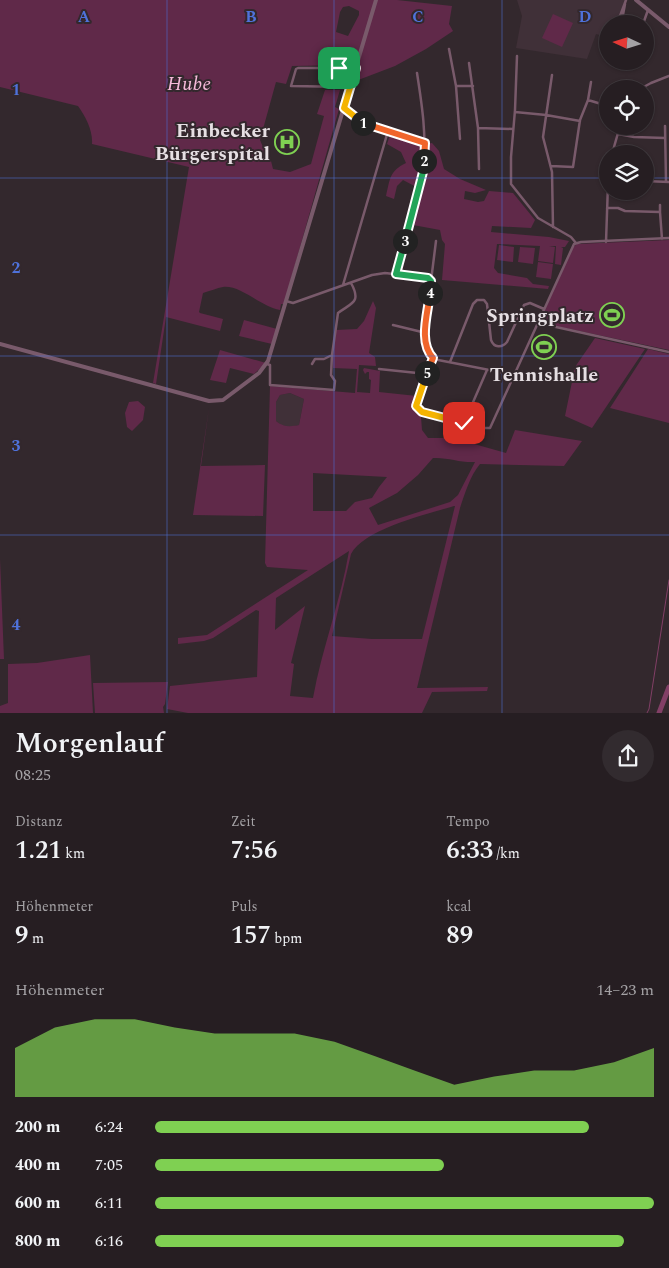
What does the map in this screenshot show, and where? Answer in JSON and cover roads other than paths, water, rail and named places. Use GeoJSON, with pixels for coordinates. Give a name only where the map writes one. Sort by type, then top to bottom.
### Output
{"type":"FeatureCollection","features":[{"type":"Feature","properties":{"kind":"street"},"geometry":{"type":"LineString","coordinates":[[0,344],[209,401],[223,400],[259,373],[267,364],[376,0]]}},
{"type":"Feature","properties":{"kind":"street"},"geometry":{"type":"LineString","coordinates":[[622,14],[626,0]]}},
{"type":"Feature","properties":{"kind":"street"},"geometry":{"type":"LineString","coordinates":[[636,0],[668,25]]}},
{"type":"Feature","properties":{"kind":"street"},"geometry":{"type":"LineString","coordinates":[[646,15],[648,10]]}},
{"type":"Feature","properties":{"kind":"street"},"geometry":{"type":"LineString","coordinates":[[449,49],[456,86],[460,138]]}},
{"type":"Feature","properties":{"kind":"street"},"geometry":{"type":"LineString","coordinates":[[517,56],[515,112],[512,129],[511,184],[538,218],[571,237],[576,242],[669,238]]}},
{"type":"Feature","properties":{"kind":"street"},"geometry":{"type":"LineString","coordinates":[[469,63],[478,128],[479,169]]}},
{"type":"Feature","properties":{"kind":"street"},"geometry":{"type":"LineString","coordinates":[[350,87],[291,86],[296,69],[298,68],[356,68]]}},
{"type":"Feature","properties":{"kind":"street"},"geometry":{"type":"LineString","coordinates":[[396,274],[423,172],[425,143],[417,73]]}},
{"type":"Feature","properties":{"kind":"street"},"geometry":{"type":"LineString","coordinates":[[552,76],[543,137],[551,166],[553,227]]}},
{"type":"Feature","properties":{"kind":"street"},"geometry":{"type":"LineString","coordinates":[[654,82],[669,76]]}},
{"type":"Feature","properties":{"kind":"street"},"geometry":{"type":"LineString","coordinates":[[551,166],[573,167],[580,122],[583,109],[588,100],[591,82]]}},
{"type":"Feature","properties":{"kind":"street"},"geometry":{"type":"LineString","coordinates":[[456,86],[473,86]]}},
{"type":"Feature","properties":{"kind":"street"},"geometry":{"type":"LineString","coordinates":[[588,100],[599,103]]}},
{"type":"Feature","properties":{"kind":"street"},"geometry":{"type":"LineString","coordinates":[[344,108],[363,123],[425,143]]}},
{"type":"Feature","properties":{"kind":"street"},"geometry":{"type":"LineString","coordinates":[[515,112],[546,115],[580,122]]}},
{"type":"Feature","properties":{"kind":"street"},"geometry":{"type":"LineString","coordinates":[[654,181],[668,182],[665,126]]}},
{"type":"Feature","properties":{"kind":"street"},"geometry":{"type":"LineString","coordinates":[[478,128],[512,129]]}},
{"type":"Feature","properties":{"kind":"street"},"geometry":{"type":"LineString","coordinates":[[343,286],[388,131]]}},
{"type":"Feature","properties":{"kind":"street"},"geometry":{"type":"LineString","coordinates":[[624,135],[644,138],[665,138]]}},
{"type":"Feature","properties":{"kind":"street"},"geometry":{"type":"LineString","coordinates":[[606,242],[607,200]]}},
{"type":"Feature","properties":{"kind":"street"},"geometry":{"type":"LineString","coordinates":[[660,205],[662,239]]}},
{"type":"Feature","properties":{"kind":"street"},"geometry":{"type":"LineString","coordinates":[[607,208],[618,208],[624,211],[660,212]]}},
{"type":"Feature","properties":{"kind":"street"},"geometry":{"type":"LineString","coordinates":[[436,241],[430,280],[425,343],[428,353],[433,358],[515,375]]}},
{"type":"Feature","properties":{"kind":"street"},"geometry":{"type":"LineString","coordinates":[[433,358],[416,406],[418,410],[487,429],[490,428],[571,247],[576,242]]}},
{"type":"Feature","properties":{"kind":"street"},"geometry":{"type":"LineString","coordinates":[[286,301],[294,302],[372,275],[385,273],[430,280]]}},
{"type":"Feature","properties":{"kind":"street"},"geometry":{"type":"LineString","coordinates":[[267,364],[270,365],[270,385],[334,390],[335,381],[331,375],[332,355],[338,313],[354,303],[356,299],[352,283]]}},
{"type":"Feature","properties":{"kind":"street"},"geometry":{"type":"LineString","coordinates":[[450,362],[473,304],[477,300],[484,300],[487,304],[491,340],[497,346],[503,346],[507,342],[524,305],[530,303],[544,309]]}},
{"type":"Feature","properties":{"kind":"street"},"geometry":{"type":"LineString","coordinates":[[538,323],[669,352]]}},
{"type":"Feature","properties":{"kind":"street"},"geometry":{"type":"LineString","coordinates":[[393,325],[426,333]]}},
{"type":"Feature","properties":{"kind":"street"},"geometry":{"type":"LineString","coordinates":[[312,364],[314,359],[324,359],[332,355]]}},
{"type":"Feature","properties":{"kind":"street"},"geometry":{"type":"LineString","coordinates":[[379,369],[427,374]]}},
{"type":"Feature","properties":{"kind":"street"},"geometry":{"type":"LineString","coordinates":[[464,423],[487,370]]}},
{"type":"Feature","properties":{"kind":"waterway"},"geometry":{"type":"LineString","coordinates":[[647,713],[669,580]]}},
{"type":"Feature","properties":{"kind":"waterway"},"geometry":{"type":"LineString","coordinates":[[659,713],[669,687]]}},
{"type":"Feature","properties":{"kind":"place","name":"Einbecker Bürgerspital"},"geometry":{"type":"Point","coordinates":[287,142]}},
{"type":"Feature","properties":{"kind":"place","name":"Springplatz"},"geometry":{"type":"Point","coordinates":[612,315]}},
{"type":"Feature","properties":{"kind":"place","name":"Tennishalle"},"geometry":{"type":"Point","coordinates":[544,347]}},
{"type":"Feature","properties":{"kind":"park label","name":"Hube"},"geometry":{"type":"Point","coordinates":[189,83]}}]}
